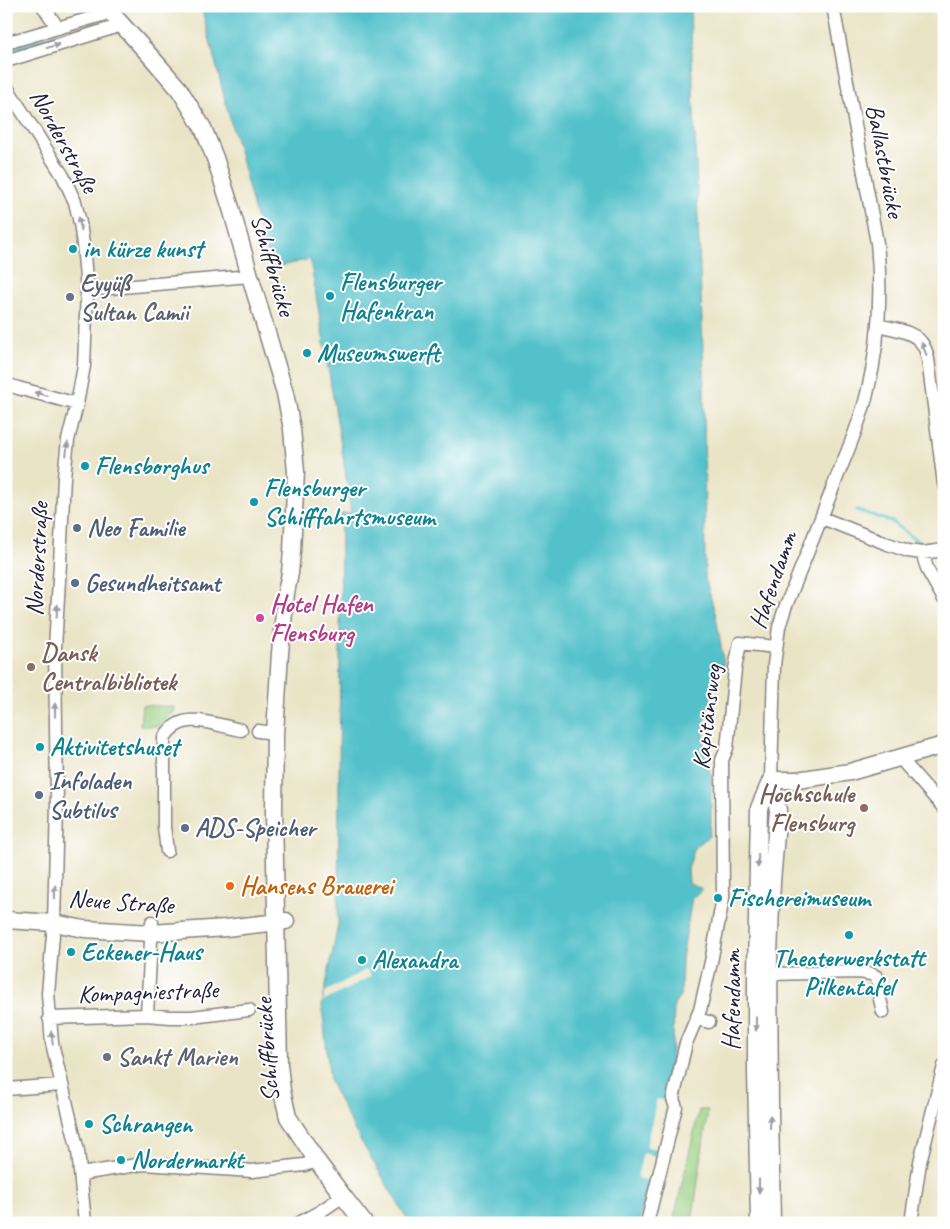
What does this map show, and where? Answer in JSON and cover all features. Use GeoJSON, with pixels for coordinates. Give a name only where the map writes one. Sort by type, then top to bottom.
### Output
{"type":"FeatureCollection","features":[{"type":"Feature","properties":{"kind":"main road","name":"Schiffbrücke"},"geometry":{"type":"LineString","coordinates":[[104,11],[122,25],[179,89],[203,128],[231,208],[285,393],[292,430],[296,472],[290,573],[286,594],[277,692],[274,812],[280,921],[289,1011],[288,1066],[297,1113],[317,1161],[364,1223]]}},
{"type":"Feature","properties":{"kind":"main road","name":"Schiffbrücke"},"geometry":{"type":"LineString","coordinates":[[280,921],[284,734],[293,594],[290,573]]}},
{"type":"Feature","properties":{"kind":"main road"},"geometry":{"type":"LineString","coordinates":[[770,780],[797,780],[850,772],[944,745]]}},
{"type":"Feature","properties":{"kind":"main road","name":"Hafendamm"},"geometry":{"type":"LineString","coordinates":[[770,780],[778,810],[772,882],[769,974],[772,1223]]}},
{"type":"Feature","properties":{"kind":"main road","name":"Hafendamm"},"geometry":{"type":"LineString","coordinates":[[759,1223],[756,1003],[759,808],[770,780]]}},
{"type":"Feature","properties":{"kind":"main road","name":"Neue Straße"},"geometry":{"type":"LineString","coordinates":[[6,920],[54,922],[84,928],[152,927],[227,919],[280,921]]}},
{"type":"Feature","properties":{"kind":"street"},"geometry":{"type":"LineString","coordinates":[[42,6],[58,28]]}},
{"type":"Feature","properties":{"kind":"street","name":"Ballastbrücke"},"geometry":{"type":"LineString","coordinates":[[822,518],[854,435],[867,395],[878,325],[880,270],[877,243],[833,6]]}},
{"type":"Feature","properties":{"kind":"street"},"geometry":{"type":"LineString","coordinates":[[6,43],[58,28],[104,11]]}},
{"type":"Feature","properties":{"kind":"street"},"geometry":{"type":"LineString","coordinates":[[6,60],[122,25]]}},
{"type":"Feature","properties":{"kind":"street","name":"Norderstraße"},"geometry":{"type":"LineString","coordinates":[[6,86],[63,176],[75,202],[83,244],[87,290],[84,366],[68,440],[64,477],[55,648],[57,804],[54,922],[48,994],[52,1043],[78,1150],[85,1223]]}},
{"type":"Feature","properties":{"kind":"street"},"geometry":{"type":"LineString","coordinates":[[87,290],[250,276]]}},
{"type":"Feature","properties":{"kind":"street"},"geometry":{"type":"LineString","coordinates":[[878,325],[910,333],[925,348],[944,484]]}},
{"type":"Feature","properties":{"kind":"street"},"geometry":{"type":"LineString","coordinates":[[6,384],[77,404]]}},
{"type":"Feature","properties":{"kind":"street"},"geometry":{"type":"LineString","coordinates":[[822,518],[884,543],[908,550],[922,553],[944,550]]}},
{"type":"Feature","properties":{"kind":"street","name":"Hafendamm"},"geometry":{"type":"LineString","coordinates":[[770,780],[775,647],[785,608],[822,518]]}},
{"type":"Feature","properties":{"kind":"street"},"geometry":{"type":"LineString","coordinates":[[922,553],[928,571],[944,599]]}},
{"type":"Feature","properties":{"kind":"street","name":"Kapitänsweg"},"geometry":{"type":"LineString","coordinates":[[647,1223],[676,1107],[673,1100],[686,1043],[702,1020],[700,1010],[726,898],[722,760],[727,748],[735,669],[740,643],[775,647]]}},
{"type":"Feature","properties":{"kind":"street"},"geometry":{"type":"LineString","coordinates":[[167,851],[164,827],[164,738],[169,730],[179,723],[188,720],[204,721],[241,730]]}},
{"type":"Feature","properties":{"kind":"street"},"geometry":{"type":"LineString","coordinates":[[258,731],[275,733]]}},
{"type":"Feature","properties":{"kind":"street"},"geometry":{"type":"LineString","coordinates":[[900,758],[944,808]]}},
{"type":"Feature","properties":{"kind":"street"},"geometry":{"type":"LineString","coordinates":[[147,1015],[152,927]]}},
{"type":"Feature","properties":{"kind":"street"},"geometry":{"type":"LineString","coordinates":[[769,974],[860,972],[871,974],[877,977],[884,1012]]}},
{"type":"Feature","properties":{"kind":"street","name":"Kompagniestraße"},"geometry":{"type":"LineString","coordinates":[[49,1018],[147,1015],[170,1017],[249,1010]]}},
{"type":"Feature","properties":{"kind":"street"},"geometry":{"type":"LineString","coordinates":[[911,1223],[920,1162],[944,1066]]}},
{"type":"Feature","properties":{"kind":"street"},"geometry":{"type":"LineString","coordinates":[[6,1089],[62,1085]]}},
{"type":"Feature","properties":{"kind":"street"},"geometry":{"type":"LineString","coordinates":[[81,1174],[143,1164],[252,1171],[304,1165],[317,1161]]}},
{"type":"Feature","properties":{"kind":"street"},"geometry":{"type":"LineString","coordinates":[[300,1223],[343,1196]]}},
{"type":"Feature","properties":{"kind":"green space"},"geometry":{"type":"Polygon","coordinates":[[[142,705],[174,707],[174,711],[158,726],[140,726],[142,705]]]}},
{"type":"Feature","properties":{"kind":"green space"},"geometry":{"type":"Polygon","coordinates":[[[699,1110],[708,1110],[692,1223],[673,1223],[699,1110]]]}},
{"type":"Feature","properties":{"kind":"water"},"geometry":{"type":"Polygon","coordinates":[[[201,6],[690,6],[704,376],[705,578],[716,616],[724,665],[719,667],[704,723],[704,751],[711,775],[711,821],[709,836],[695,846],[688,869],[689,883],[702,889],[700,893],[692,897],[682,958],[681,994],[674,1004],[673,1040],[667,1101],[639,1223],[410,1223],[355,1131],[330,1082],[322,1005],[338,925],[341,514],[351,513],[310,259],[272,268],[255,213],[201,6]]]}},
{"type":"Feature","properties":{"kind":"water"},"geometry":{"type":"Polygon","coordinates":[[[96,23],[97,27],[12,51],[11,47],[96,23]]]}},
{"type":"Feature","properties":{"kind":"pier"},"geometry":{"type":"Polygon","coordinates":[[[367,969],[371,976],[323,1002],[325,992],[367,969]]]}},
{"type":"Feature","properties":{"kind":"pier"},"geometry":{"type":"Polygon","coordinates":[[[657,1099],[667,1101],[657,1149],[646,1147],[657,1099]]]}},
{"type":"Feature","properties":{"kind":"pier"},"geometry":{"type":"Polygon","coordinates":[[[643,1153],[655,1156],[649,1181],[637,1178],[643,1153]]]}},
{"type":"Feature","properties":{"kind":"waterway"},"geometry":{"type":"LineString","coordinates":[[857,510],[892,522],[920,543]]}},
{"type":"Feature","properties":{"kind":"place","name":"in kürze kunst"},"geometry":{"type":"Point","coordinates":[73,249]}},
{"type":"Feature","properties":{"kind":"place","name":"Flensburger Hafenkran"},"geometry":{"type":"Point","coordinates":[330,296]}},
{"type":"Feature","properties":{"kind":"place","name":"Eyyüß Sultan Camii"},"geometry":{"type":"Point","coordinates":[70,297]}},
{"type":"Feature","properties":{"kind":"place","name":"Museumswerft"},"geometry":{"type":"Point","coordinates":[307,353]}},
{"type":"Feature","properties":{"kind":"place","name":"Flensborghus"},"geometry":{"type":"Point","coordinates":[85,466]}},
{"type":"Feature","properties":{"kind":"place","name":"Flensburger Schifffahrtsmuseum"},"geometry":{"type":"Point","coordinates":[254,502]}},
{"type":"Feature","properties":{"kind":"place","name":"Neo Familie"},"geometry":{"type":"Point","coordinates":[77,528]}},
{"type":"Feature","properties":{"kind":"place","name":"Gesundheitsamt"},"geometry":{"type":"Point","coordinates":[75,583]}},
{"type":"Feature","properties":{"kind":"place","name":"Hotel Hafen Flensburg"},"geometry":{"type":"Point","coordinates":[260,618]}},
{"type":"Feature","properties":{"kind":"place","name":"Dansk Centralbibliotek"},"geometry":{"type":"Point","coordinates":[31,667]}},
{"type":"Feature","properties":{"kind":"place","name":"Aktivitetshuset"},"geometry":{"type":"Point","coordinates":[40,747]}},
{"type":"Feature","properties":{"kind":"place","name":"Infoladen Subtilus"},"geometry":{"type":"Point","coordinates":[39,795]}},
{"type":"Feature","properties":{"kind":"place","name":"Hochschule Flensburg"},"geometry":{"type":"Point","coordinates":[864,808]}},
{"type":"Feature","properties":{"kind":"place","name":"ADS-Speicher"},"geometry":{"type":"Point","coordinates":[185,828]}},
{"type":"Feature","properties":{"kind":"place","name":"Hansens Brauerei"},"geometry":{"type":"Point","coordinates":[230,886]}},
{"type":"Feature","properties":{"kind":"place","name":"Fischereimuseum"},"geometry":{"type":"Point","coordinates":[718,898]}},
{"type":"Feature","properties":{"kind":"place","name":"Theaterwerkstatt Pilkentafel"},"geometry":{"type":"Point","coordinates":[849,935]}},
{"type":"Feature","properties":{"kind":"place","name":"Eckener-Haus"},"geometry":{"type":"Point","coordinates":[71,952]}},
{"type":"Feature","properties":{"kind":"place","name":"Alexandra"},"geometry":{"type":"Point","coordinates":[362,960]}},
{"type":"Feature","properties":{"kind":"place","name":"Sankt Marien"},"geometry":{"type":"Point","coordinates":[107,1057]}},
{"type":"Feature","properties":{"kind":"place","name":"Schrangen"},"geometry":{"type":"Point","coordinates":[89,1124]}},
{"type":"Feature","properties":{"kind":"place","name":"Nordermarkt"},"geometry":{"type":"Point","coordinates":[121,1160]}}]}
